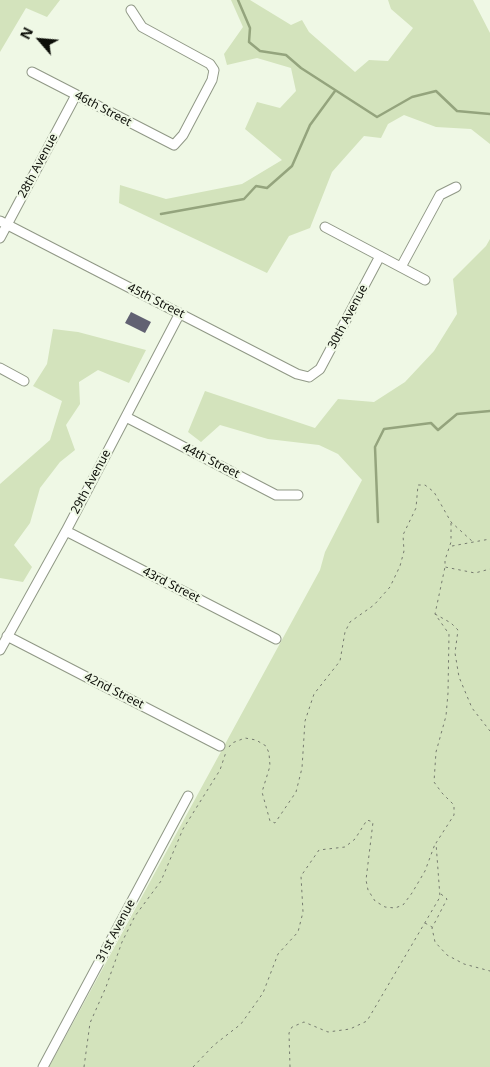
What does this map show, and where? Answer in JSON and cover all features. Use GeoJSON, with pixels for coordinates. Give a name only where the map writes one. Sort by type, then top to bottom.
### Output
{"type":"FeatureCollection","features":[{"type":"Feature","properties":{"kind":"street","name":"46th Street"},"geometry":{"type":"LineString","coordinates":[[32,72],[174,144],[183,134],[212,80],[214,74],[212,67],[142,27],[131,10]]}},
{"type":"Feature","properties":{"kind":"street","name":"28th Avenue"},"geometry":{"type":"LineString","coordinates":[[0,238],[4,223],[76,95]]}},
{"type":"Feature","properties":{"kind":"street"},"geometry":{"type":"LineString","coordinates":[[401,267],[440,195],[456,187]]}},
{"type":"Feature","properties":{"kind":"street","name":"45th Street"},"geometry":{"type":"LineString","coordinates":[[4,223],[297,374],[313,376]]}},
{"type":"Feature","properties":{"kind":"street"},"geometry":{"type":"LineString","coordinates":[[325,227],[425,280]]}},
{"type":"Feature","properties":{"kind":"street","name":"30th Avenue"},"geometry":{"type":"LineString","coordinates":[[313,376],[320,369],[380,256]]}},
{"type":"Feature","properties":{"kind":"street","name":"29th Avenue"},"geometry":{"type":"LineString","coordinates":[[0,650],[66,531],[180,313]]}},
{"type":"Feature","properties":{"kind":"street"},"geometry":{"type":"LineString","coordinates":[[0,368],[24,381]]}},
{"type":"Feature","properties":{"kind":"street","name":"44th Street"},"geometry":{"type":"LineString","coordinates":[[126,417],[276,495],[298,495]]}},
{"type":"Feature","properties":{"kind":"street","name":"43rd Street"},"geometry":{"type":"LineString","coordinates":[[66,531],[276,639]]}},
{"type":"Feature","properties":{"kind":"street","name":"42nd Street"},"geometry":{"type":"LineString","coordinates":[[8,636],[220,746]]}},
{"type":"Feature","properties":{"kind":"street","name":"31st Avenue"},"geometry":{"type":"LineString","coordinates":[[44,1067],[188,796]]}},
{"type":"Feature","properties":{"kind":"path"},"geometry":{"type":"LineString","coordinates":[[84,1067],[90,1023],[106,987],[122,942],[135,916],[161,881],[183,829],[220,770],[225,754],[232,743],[245,738],[256,740],[266,746],[269,753],[270,766],[262,792],[270,821],[275,823],[296,792],[302,768],[305,722],[314,694],[340,662],[344,649],[345,632],[350,622],[374,605],[390,587],[404,552],[403,535],[416,508],[415,493],[418,485],[425,485],[434,492],[451,522],[473,542]]}},
{"type":"Feature","properties":{"kind":"path"},"geometry":{"type":"LineString","coordinates":[[193,1067],[214,1045],[241,1024],[263,993],[278,954],[298,932],[304,912],[301,876],[319,850],[345,848],[355,839],[367,820],[373,822],[366,880],[368,890],[375,901],[385,907],[395,908],[403,905],[412,893],[431,858],[436,843],[454,815],[454,805],[434,782],[436,752],[446,716],[449,634],[435,614],[445,560],[451,547],[451,522]]}},
{"type":"Feature","properties":{"kind":"path"},"geometry":{"type":"LineString","coordinates":[[451,547],[490,539]]}},
{"type":"Feature","properties":{"kind":"path"},"geometry":{"type":"LineString","coordinates":[[445,567],[475,572],[490,569]]}},
{"type":"Feature","properties":{"kind":"path"},"geometry":{"type":"LineString","coordinates":[[435,614],[451,622],[458,630],[456,653],[459,677],[472,708],[490,731]]}},
{"type":"Feature","properties":{"kind":"path"},"geometry":{"type":"LineString","coordinates":[[290,1067],[289,1034],[292,1026],[304,1022],[328,1032],[350,1029],[367,1022],[426,923],[440,894],[436,843]]}},
{"type":"Feature","properties":{"kind":"path"},"geometry":{"type":"LineString","coordinates":[[432,928],[447,899],[440,894]]}},
{"type":"Feature","properties":{"kind":"path"},"geometry":{"type":"LineString","coordinates":[[426,923],[432,928],[435,942],[447,955],[464,964],[490,971]]}},
{"type":"Feature","properties":{"kind":"green space"},"geometry":{"type":"Polygon","coordinates":[[[0,0],[60,0],[47,17],[26,8],[0,52],[0,0]]]}},
{"type":"Feature","properties":{"kind":"green space"},"geometry":{"type":"Polygon","coordinates":[[[231,0],[250,0],[291,25],[302,20],[309,32],[355,72],[369,60],[388,61],[413,28],[391,9],[388,0],[473,0],[490,33],[490,144],[471,129],[436,127],[404,115],[388,124],[381,138],[364,136],[332,172],[310,228],[289,236],[267,273],[119,203],[120,185],[166,199],[242,184],[282,160],[245,129],[257,102],[280,108],[296,91],[291,68],[257,58],[227,65],[224,54],[243,27],[231,0]]]}},
{"type":"Feature","properties":{"kind":"green space"},"geometry":{"type":"Polygon","coordinates":[[[490,239],[490,1067],[49,1067],[320,570],[325,552],[362,480],[338,454],[319,445],[268,439],[220,425],[201,442],[188,432],[205,391],[315,428],[338,399],[374,402],[405,382],[434,351],[457,314],[453,279],[486,246],[490,239]]]}},
{"type":"Feature","properties":{"kind":"green space"},"geometry":{"type":"Polygon","coordinates":[[[53,329],[78,332],[146,350],[129,383],[98,370],[79,382],[80,404],[66,425],[75,450],[60,462],[40,488],[30,523],[14,545],[32,567],[23,582],[0,578],[0,484],[50,440],[62,401],[33,386],[47,364],[53,329]]]}},
{"type":"Feature","properties":{"kind":"building"},"geometry":{"type":"Polygon","coordinates":[[[131,312],[151,322],[145,333],[125,323],[131,312]]]}},
{"type":"Feature","properties":{"kind":"waterway"},"geometry":{"type":"LineString","coordinates":[[238,0],[250,28],[249,42],[260,51],[286,55],[301,68],[377,117],[412,97],[436,91],[457,111],[490,114]]}},
{"type":"Feature","properties":{"kind":"waterway"},"geometry":{"type":"LineString","coordinates":[[161,214],[244,199],[256,186],[267,188],[292,166],[310,125],[335,91]]}},
{"type":"Feature","properties":{"kind":"waterway"},"geometry":{"type":"LineString","coordinates":[[378,522],[375,447],[384,429],[431,423],[438,430],[457,414],[490,411]]}}]}
